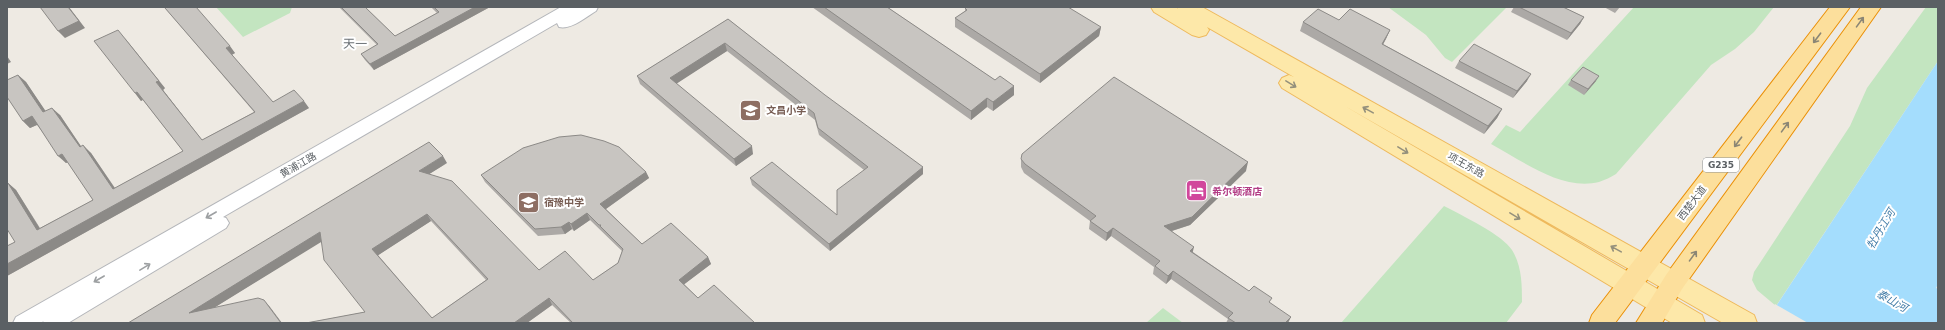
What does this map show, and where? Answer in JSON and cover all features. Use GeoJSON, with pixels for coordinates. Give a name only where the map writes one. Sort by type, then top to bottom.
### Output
{"type":"FeatureCollection","features":[{"type":"Feature","properties":{"kind":"highway","name":"西楚大道"},"geometry":{"type":"LineString","coordinates":[[1601,323],[1840,7]]}},
{"type":"Feature","properties":{"kind":"highway","name":"G235"},"geometry":{"type":"LineString","coordinates":[[1648,323],[1662,304],[1674,282],[1871,7]]}},
{"type":"Feature","properties":{"kind":"main road","name":"项王东路"},"geometry":{"type":"LineString","coordinates":[[1161,7],[1693,323]]}},
{"type":"Feature","properties":{"kind":"main road","name":"项王东路"},"geometry":{"type":"LineString","coordinates":[[1187,7],[1264,52],[1645,265],[1745,323]]}},
{"type":"Feature","properties":{"kind":"street","name":"黄浦江路"},"geometry":{"type":"LineString","coordinates":[[23,323],[573,7]]}},
{"type":"Feature","properties":{"kind":"street","name":"黄浦江路"},"geometry":{"type":"LineString","coordinates":[[52,323],[376,131],[591,7]]}},
{"type":"Feature","properties":{"kind":"green space"},"geometry":{"type":"Polygon","coordinates":[[[216,7],[292,7],[290,13],[243,37],[216,7]]]}},
{"type":"Feature","properties":{"kind":"green space"},"geometry":{"type":"Polygon","coordinates":[[[1388,7],[1507,7],[1452,62],[1445,58],[1426,35],[1388,7]]]}},
{"type":"Feature","properties":{"kind":"green space"},"geometry":{"type":"Polygon","coordinates":[[[1634,7],[1774,7],[1754,32],[1735,49],[1711,65],[1616,174],[1608,178],[1599,182],[1585,184],[1557,178],[1529,166],[1491,144],[1506,125],[1520,132],[1634,7]]]}},
{"type":"Feature","properties":{"kind":"green space"},"geometry":{"type":"Polygon","coordinates":[[[1926,7],[1938,7],[1938,61],[1776,306],[1757,290],[1752,280],[1754,272],[1850,126],[1867,88],[1926,7]]]}},
{"type":"Feature","properties":{"kind":"green space"},"geometry":{"type":"Polygon","coordinates":[[[1444,206],[1491,232],[1507,244],[1512,250],[1518,262],[1521,276],[1522,302],[1506,323],[1341,323],[1444,206]]]}},
{"type":"Feature","properties":{"kind":"green space"},"geometry":{"type":"Polygon","coordinates":[[[1163,308],[1183,323],[1146,323],[1163,308]]]}},
{"type":"Feature","properties":{"kind":"water"},"geometry":{"type":"Polygon","coordinates":[[[1938,61],[1938,284],[1936,288],[1938,289],[1938,323],[1765,323],[1938,61]]]}},
{"type":"Feature","properties":{"kind":"pier"},"geometry":{"type":"Polygon","coordinates":[[[1775,304],[1808,323],[1763,323],[1775,304]]]}},
{"type":"Feature","properties":{"kind":"building"},"geometry":{"type":"Polygon","coordinates":[[[40,7],[68,7],[79,21],[58,31],[40,7]]]}},
{"type":"Feature","properties":{"kind":"building"},"geometry":{"type":"Polygon","coordinates":[[[196,7],[230,46],[226,48],[273,102],[294,90],[304,101],[7,264],[7,246],[15,242],[7,229],[7,183],[37,230],[93,200],[62,154],[58,156],[32,116],[23,121],[7,97],[7,80],[18,75],[43,112],[52,108],[80,147],[83,145],[113,189],[183,151],[137,92],[135,93],[94,41],[118,30],[159,81],[156,82],[202,140],[255,112],[165,8],[196,7]]]}},
{"type":"Feature","properties":{"kind":"building"},"geometry":{"type":"Polygon","coordinates":[[[341,7],[365,7],[395,36],[439,12],[434,7],[475,7],[370,64],[361,54],[378,44],[341,7]]]}},
{"type":"Feature","properties":{"kind":"building"},"geometry":{"type":"Polygon","coordinates":[[[824,7],[887,7],[995,80],[1000,76],[1014,86],[993,102],[987,98],[971,111],[824,7]]]}},
{"type":"Feature","properties":{"kind":"building"},"geometry":{"type":"Polygon","coordinates":[[[1068,7],[1101,27],[1040,74],[955,18],[967,10],[965,8],[1068,7]]]}},
{"type":"Feature","properties":{"kind":"building"},"geometry":{"type":"Polygon","coordinates":[[[1519,7],[1563,7],[1584,17],[1571,33],[1519,7]]]}},
{"type":"Feature","properties":{"kind":"building"},"geometry":{"type":"Polygon","coordinates":[[[1318,9],[1339,20],[1350,9],[1390,30],[1382,44],[1502,109],[1488,126],[1303,22],[1318,9]]]}},
{"type":"Feature","properties":{"kind":"building"},"geometry":{"type":"Polygon","coordinates":[[[728,19],[825,95],[923,167],[829,244],[750,178],[772,162],[837,215],[837,190],[868,167],[818,128],[814,113],[725,43],[670,78],[752,146],[734,159],[637,76],[728,19]]]}},
{"type":"Feature","properties":{"kind":"building"},"geometry":{"type":"Polygon","coordinates":[[[1474,44],[1531,74],[1517,91],[1459,61],[1474,44]]]}},
{"type":"Feature","properties":{"kind":"building"},"geometry":{"type":"Polygon","coordinates":[[[1583,67],[1599,76],[1588,89],[1571,80],[1583,67]]]}},
{"type":"Feature","properties":{"kind":"building"},"geometry":{"type":"Polygon","coordinates":[[[1114,77],[1248,162],[1192,217],[1164,226],[1194,247],[1190,251],[1249,291],[1254,286],[1272,298],[1269,302],[1291,317],[1285,323],[1236,323],[1228,318],[1233,313],[1173,271],[1168,276],[1155,266],[1160,261],[1113,228],[1107,233],[1090,221],[1096,216],[1025,164],[1021,159],[1022,154],[1114,77]]]}},
{"type":"Feature","properties":{"kind":"building"},"geometry":{"type":"Polygon","coordinates":[[[581,135],[604,141],[619,147],[646,172],[600,204],[642,244],[671,223],[708,257],[679,280],[698,298],[714,285],[755,323],[573,323],[549,298],[514,323],[306,323],[365,312],[324,260],[320,232],[189,313],[258,298],[264,300],[281,323],[128,323],[429,142],[443,156],[419,171],[452,181],[539,270],[565,251],[593,280],[618,263],[623,249],[600,226],[601,225],[599,225],[587,213],[571,224],[569,222],[561,227],[535,229],[481,175],[523,148],[559,137],[581,135]],[[427,214],[372,249],[432,318],[488,279],[427,214]]]}},
{"type":"Feature","properties":{"kind":"place","name":"文昌小学"},"geometry":{"type":"Point","coordinates":[750,110]}},
{"type":"Feature","properties":{"kind":"place","name":"希尔顿酒店"},"geometry":{"type":"Point","coordinates":[1197,191]}},
{"type":"Feature","properties":{"kind":"place","name":"宿豫中学"},"geometry":{"type":"Point","coordinates":[529,202]}},
{"type":"Feature","properties":{"kind":"district","name":"天一"},"geometry":{"type":"Point","coordinates":[355,44]}},
{"type":"Feature","properties":{"kind":"water label","name":"牡丹江河"},"geometry":{"type":"Point","coordinates":[1881,229]}},
{"type":"Feature","properties":{"kind":"water label","name":"泰山河"},"geometry":{"type":"Point","coordinates":[1892,301]}}]}
